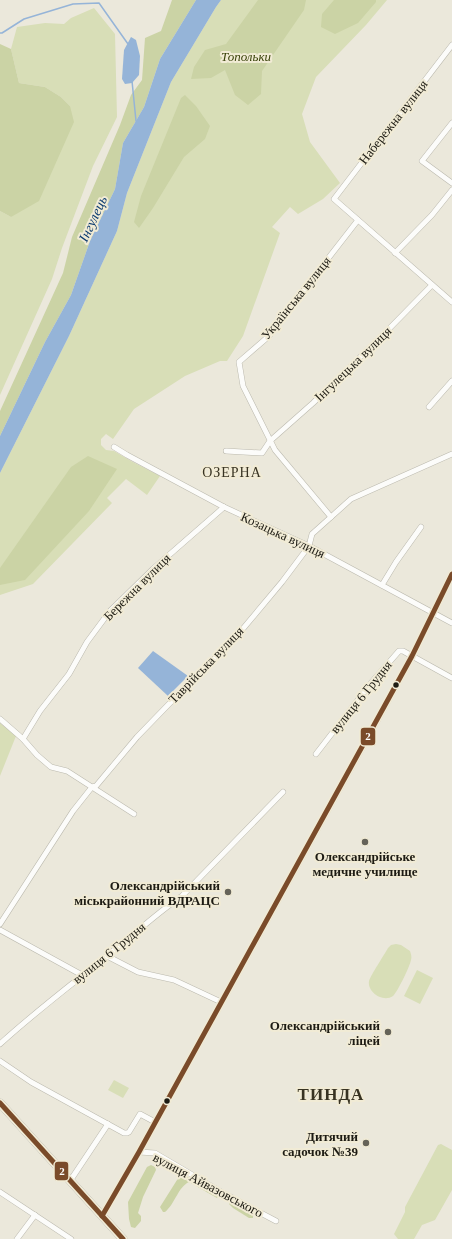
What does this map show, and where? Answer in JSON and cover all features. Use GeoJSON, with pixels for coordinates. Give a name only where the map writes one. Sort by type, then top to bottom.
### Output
{"type":"FeatureCollection","features":[{"type":"Feature","properties":{"kind":"highway"},"geometry":{"type":"LineString","coordinates":[[0,1103],[123,1239]]}},
{"type":"Feature","properties":{"kind":"street","name":"Набережна вулиця"},"geometry":{"type":"LineString","coordinates":[[358,220],[334,199],[452,45]]}},
{"type":"Feature","properties":{"kind":"street"},"geometry":{"type":"LineString","coordinates":[[452,123],[422,161],[452,183]]}},
{"type":"Feature","properties":{"kind":"street"},"geometry":{"type":"LineString","coordinates":[[395,252],[432,215],[452,190]]}},
{"type":"Feature","properties":{"kind":"street"},"geometry":{"type":"LineString","coordinates":[[358,220],[452,302]]}},
{"type":"Feature","properties":{"kind":"street","name":"Українська вулиця"},"geometry":{"type":"LineString","coordinates":[[331,517],[275,450],[243,386],[239,362],[269,336],[358,220]]}},
{"type":"Feature","properties":{"kind":"street","name":"Інгулецька вулиця"},"geometry":{"type":"LineString","coordinates":[[270,441],[313,403],[432,285]]}},
{"type":"Feature","properties":{"kind":"street"},"geometry":{"type":"LineString","coordinates":[[429,407],[452,381]]}},
{"type":"Feature","properties":{"kind":"street"},"geometry":{"type":"LineString","coordinates":[[226,451],[262,453],[270,441]]}},
{"type":"Feature","properties":{"kind":"street","name":"Козацька вулиця"},"geometry":{"type":"LineString","coordinates":[[114,447],[224,507],[309,546],[452,623]]}},
{"type":"Feature","properties":{"kind":"street","name":"Таврійська вулиця"},"geometry":{"type":"LineString","coordinates":[[0,924],[73,811],[92,787],[96,786],[137,737],[236,637],[309,546],[312,534],[352,499],[452,454]]}},
{"type":"Feature","properties":{"kind":"street","name":"Бережна вулиця"},"geometry":{"type":"LineString","coordinates":[[23,739],[40,711],[69,674],[87,642],[110,611],[153,570],[224,507]]}},
{"type":"Feature","properties":{"kind":"street"},"geometry":{"type":"LineString","coordinates":[[382,585],[396,562],[421,527]]}},
{"type":"Feature","properties":{"kind":"street","name":"вулиця 6 Грудня"},"geometry":{"type":"LineString","coordinates":[[102,1216],[139,1152],[412,656],[452,574]]}},
{"type":"Feature","properties":{"kind":"street","name":"вулиця 6 Грудня"},"geometry":{"type":"LineString","coordinates":[[316,754],[371,683],[399,651],[403,651],[412,656]]}},
{"type":"Feature","properties":{"kind":"street"},"geometry":{"type":"LineString","coordinates":[[412,656],[452,678]]}},
{"type":"Feature","properties":{"kind":"street"},"geometry":{"type":"LineString","coordinates":[[0,720],[23,739],[37,755],[51,767],[67,771],[134,814]]}},
{"type":"Feature","properties":{"kind":"street","name":"вулиця 6 Грудня"},"geometry":{"type":"LineString","coordinates":[[0,1044],[28,1018],[107,956],[164,908],[182,896],[283,792]]}},
{"type":"Feature","properties":{"kind":"street"},"geometry":{"type":"LineString","coordinates":[[0,930],[82,975]]}},
{"type":"Feature","properties":{"kind":"street"},"geometry":{"type":"LineString","coordinates":[[107,956],[138,972],[174,980],[221,1002]]}},
{"type":"Feature","properties":{"kind":"street"},"geometry":{"type":"LineString","coordinates":[[0,1061],[31,1082],[127,1133],[140,1114],[155,1122]]}},
{"type":"Feature","properties":{"kind":"street"},"geometry":{"type":"LineString","coordinates":[[70,1181],[108,1124]]}},
{"type":"Feature","properties":{"kind":"street","name":"вулиця Айвазовського"},"geometry":{"type":"LineString","coordinates":[[139,1152],[155,1153],[223,1193],[276,1221]]}},
{"type":"Feature","properties":{"kind":"street"},"geometry":{"type":"LineString","coordinates":[[0,1192],[71,1239]]}},
{"type":"Feature","properties":{"kind":"street"},"geometry":{"type":"LineString","coordinates":[[17,1239],[35,1215]]}},
{"type":"Feature","properties":{"kind":"green space"},"geometry":{"type":"Polygon","coordinates":[[[172,0],[196,0],[160,59],[144,107],[123,143],[115,189],[90,241],[71,295],[45,342],[0,436],[0,411],[63,273],[72,237],[120,125],[131,95],[142,80],[145,38],[161,31],[172,0]]]}},
{"type":"Feature","properties":{"kind":"green space"},"geometry":{"type":"Polygon","coordinates":[[[221,0],[387,0],[366,25],[316,77],[302,114],[310,142],[340,183],[323,199],[298,214],[290,207],[272,227],[280,233],[243,336],[227,361],[220,361],[185,376],[134,409],[113,439],[106,434],[101,439],[101,445],[106,450],[114,451],[160,476],[147,495],[126,479],[107,498],[112,503],[33,584],[0,595],[0,473],[69,336],[117,231],[127,193],[171,82],[221,0]]]}},
{"type":"Feature","properties":{"kind":"green space","name":"Топольки"},"geometry":{"type":"Polygon","coordinates":[[[258,0],[306,0],[304,10],[262,71],[261,94],[248,105],[235,95],[225,70],[211,78],[191,79],[194,67],[205,50],[226,44],[258,0]]]}},
{"type":"Feature","properties":{"kind":"green space"},"geometry":{"type":"Polygon","coordinates":[[[334,0],[376,0],[376,2],[358,23],[335,34],[321,27],[322,14],[334,0]]]}},
{"type":"Feature","properties":{"kind":"green space"},"geometry":{"type":"Polygon","coordinates":[[[94,8],[115,34],[117,117],[93,166],[52,279],[0,395],[0,211],[11,217],[70,106],[61,97],[45,87],[19,83],[11,49],[17,27],[45,23],[64,24],[71,18],[94,8]]]}},
{"type":"Feature","properties":{"kind":"green space"},"geometry":{"type":"Polygon","coordinates":[[[0,44],[11,49],[19,83],[45,87],[61,97],[70,106],[74,122],[39,201],[11,217],[0,211],[0,44]]]}},
{"type":"Feature","properties":{"kind":"green space"},"geometry":{"type":"Polygon","coordinates":[[[185,95],[196,106],[210,126],[205,139],[184,157],[139,228],[134,222],[141,196],[181,98],[185,95]]]}},
{"type":"Feature","properties":{"kind":"green space"},"geometry":{"type":"Polygon","coordinates":[[[88,456],[117,469],[89,511],[25,580],[0,585],[0,568],[71,467],[88,456]]]}},
{"type":"Feature","properties":{"kind":"green space"},"geometry":{"type":"Polygon","coordinates":[[[0,723],[16,736],[0,776],[0,723]]]}},
{"type":"Feature","properties":{"kind":"green space"},"geometry":{"type":"Polygon","coordinates":[[[391,945],[401,945],[410,951],[410,963],[395,994],[389,998],[380,997],[370,989],[369,981],[388,948],[391,945]]]}},
{"type":"Feature","properties":{"kind":"green space"},"geometry":{"type":"Polygon","coordinates":[[[417,970],[433,978],[420,1004],[404,996],[417,970]]]}},
{"type":"Feature","properties":{"kind":"green space"},"geometry":{"type":"Polygon","coordinates":[[[114,1080],[129,1088],[123,1098],[108,1090],[114,1080]]]}},
{"type":"Feature","properties":{"kind":"green space"},"geometry":{"type":"Polygon","coordinates":[[[441,1144],[452,1150],[452,1190],[435,1220],[422,1225],[414,1239],[398,1239],[394,1234],[405,1212],[405,1207],[438,1145],[441,1144]]]}},
{"type":"Feature","properties":{"kind":"green space"},"geometry":{"type":"Polygon","coordinates":[[[151,1165],[155,1167],[156,1170],[143,1197],[138,1213],[141,1216],[141,1221],[135,1228],[131,1227],[128,1202],[147,1167],[151,1165]]]}},
{"type":"Feature","properties":{"kind":"green space"},"geometry":{"type":"Polygon","coordinates":[[[186,1176],[216,1193],[218,1196],[217,1198],[189,1182],[185,1184],[168,1209],[163,1212],[160,1207],[177,1180],[186,1176]]]}},
{"type":"Feature","properties":{"kind":"green space"},"geometry":{"type":"Polygon","coordinates":[[[231,1200],[250,1209],[253,1213],[253,1218],[249,1218],[233,1208],[229,1204],[231,1200]]]}},
{"type":"Feature","properties":{"kind":"water"},"geometry":{"type":"Polygon","coordinates":[[[196,0],[221,0],[171,82],[127,193],[117,231],[69,336],[0,473],[0,436],[45,342],[71,295],[90,241],[115,189],[123,143],[144,107],[160,59],[196,0]]]}},
{"type":"Feature","properties":{"kind":"water"},"geometry":{"type":"Polygon","coordinates":[[[131,37],[136,40],[140,56],[139,75],[132,83],[125,84],[122,79],[124,50],[131,37]]]}},
{"type":"Feature","properties":{"kind":"water"},"geometry":{"type":"Polygon","coordinates":[[[153,651],[188,676],[168,696],[138,668],[153,651]]]}},
{"type":"Feature","properties":{"kind":"waterway"},"geometry":{"type":"LineString","coordinates":[[0,33],[24,19],[73,4],[99,3],[128,44]]}},
{"type":"Feature","properties":{"kind":"waterway"},"geometry":{"type":"LineString","coordinates":[[132,81],[136,121]]}},
{"type":"Feature","properties":{"kind":"transit line","name":"2"},"geometry":{"type":"LineString","coordinates":[[102,1216],[139,1152],[412,656],[452,574]]}},
{"type":"Feature","properties":{"kind":"transit line","name":"2"},"geometry":{"type":"LineString","coordinates":[[0,1103],[123,1239]]}},
{"type":"Feature","properties":{"kind":"place","name":"Олександрійське медичне училище"},"geometry":{"type":"Point","coordinates":[365,842]}},
{"type":"Feature","properties":{"kind":"place","name":"Олександрійський міськрайонний ВДРАЦС"},"geometry":{"type":"Point","coordinates":[228,892]}},
{"type":"Feature","properties":{"kind":"place","name":"Олександрійський ліцей"},"geometry":{"type":"Point","coordinates":[388,1032]}},
{"type":"Feature","properties":{"kind":"place","name":"Дитячий садочок №39"},"geometry":{"type":"Point","coordinates":[366,1143]}},
{"type":"Feature","properties":{"kind":"district","name":"ОЗЕРНА"},"geometry":{"type":"Point","coordinates":[232,472]}},
{"type":"Feature","properties":{"kind":"district","name":"ТИНДА"},"geometry":{"type":"Point","coordinates":[331,1094]}},
{"type":"Feature","properties":{"kind":"water label","name":"Інгулець"},"geometry":{"type":"Point","coordinates":[93,219]}}]}
